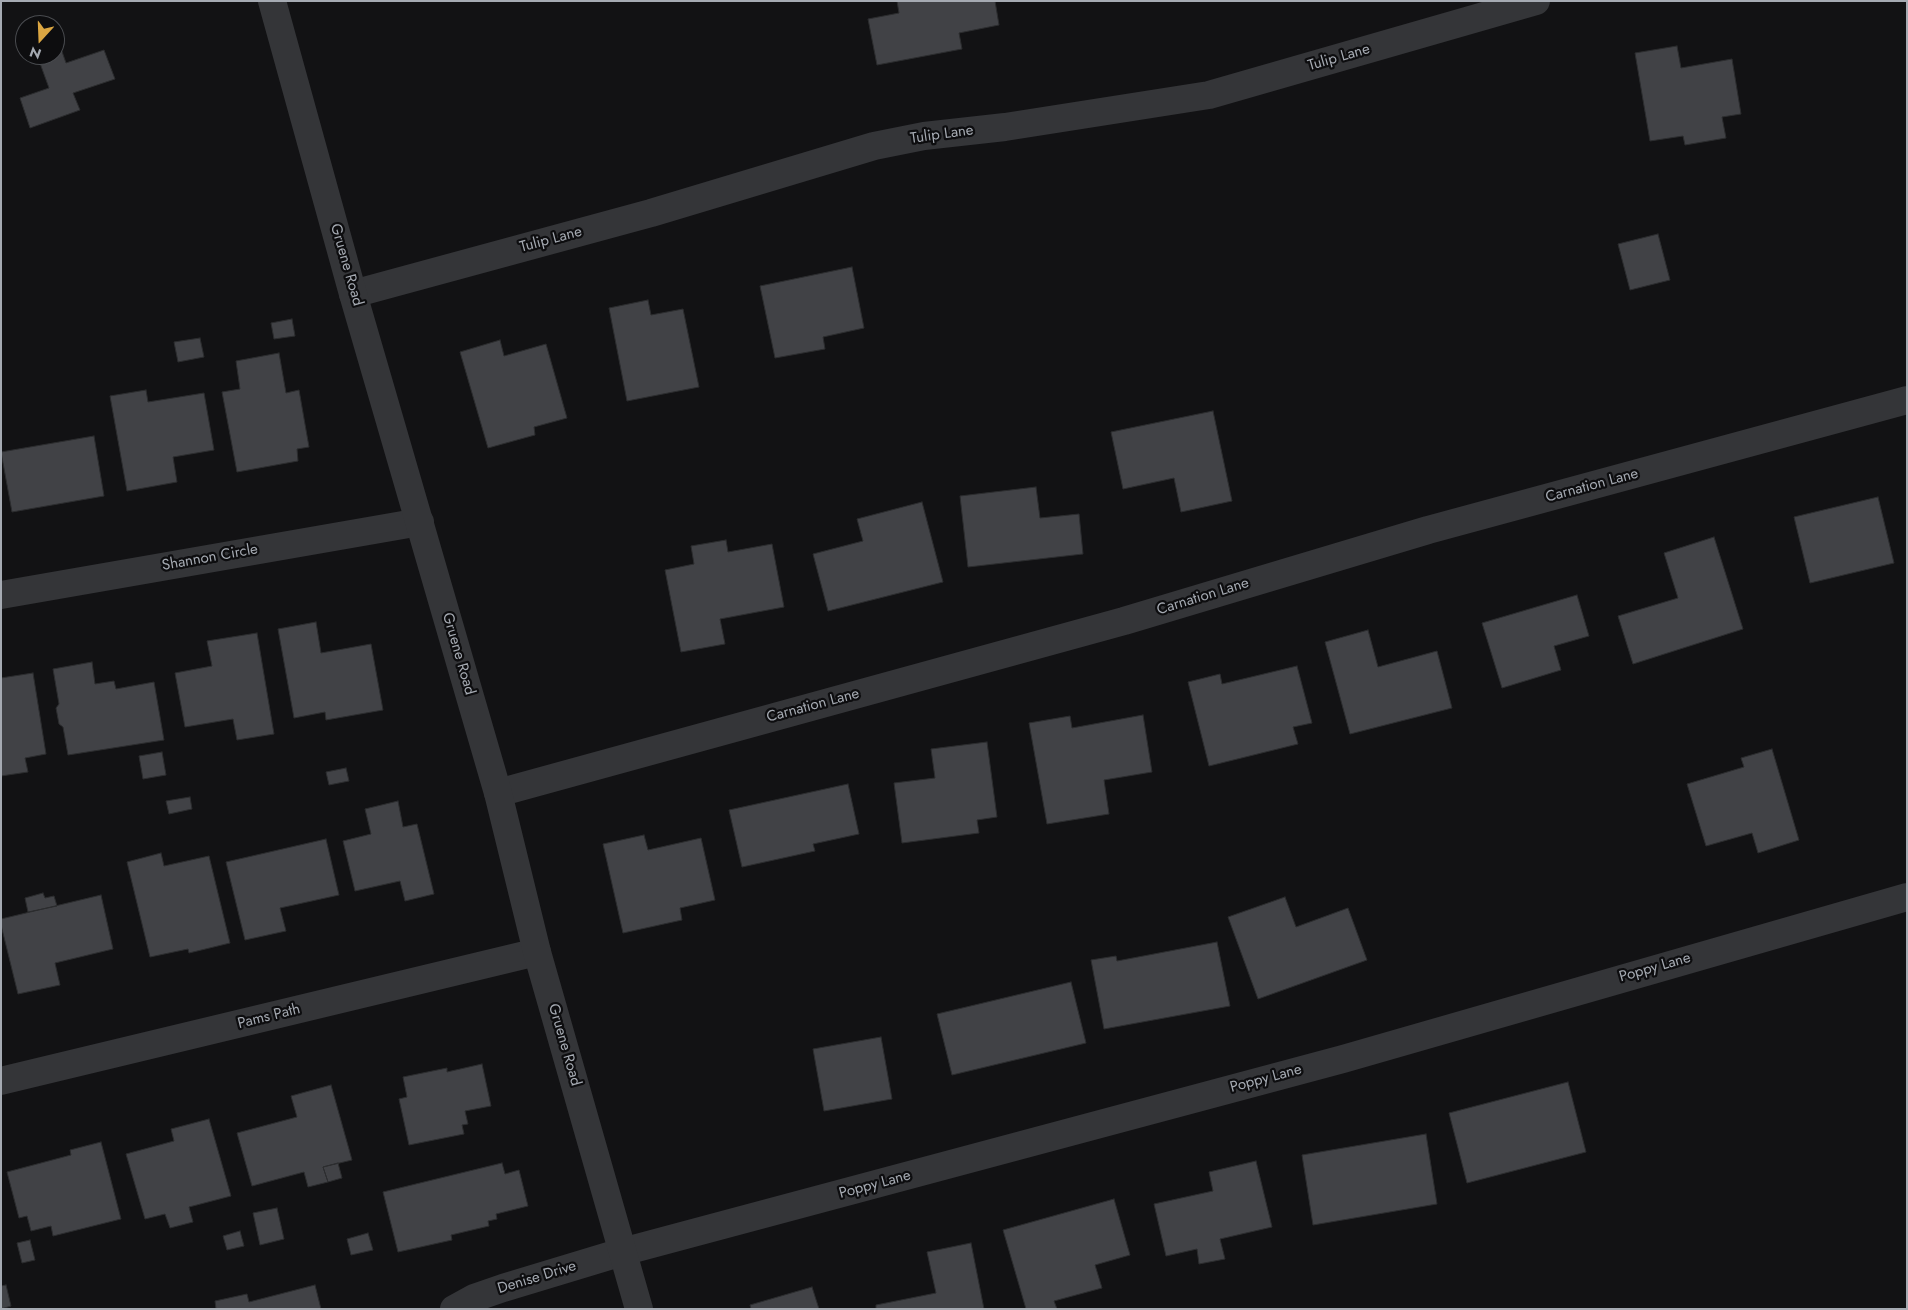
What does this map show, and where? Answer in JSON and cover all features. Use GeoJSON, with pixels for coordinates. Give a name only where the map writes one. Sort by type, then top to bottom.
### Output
{"type":"FeatureCollection","features":[{"type":"Feature","properties":{"kind":"street","name":"Gruene Road"},"geometry":{"type":"LineString","coordinates":[[272,1],[354,294],[498,793],[537,952],[639,1309]]}},
{"type":"Feature","properties":{"kind":"street","name":"Tulip Lane"},"geometry":{"type":"LineString","coordinates":[[354,294],[651,213],[874,146],[924,136],[1005,127],[1209,95],[1536,1]]}},
{"type":"Feature","properties":{"kind":"street","name":"Carnation Lane"},"geometry":{"type":"LineString","coordinates":[[498,793],[1124,621],[1428,530],[1907,400]]}},
{"type":"Feature","properties":{"kind":"street","name":"Shannon Circle"},"geometry":{"type":"LineString","coordinates":[[1,595],[420,522]]}},
{"type":"Feature","properties":{"kind":"street","name":"Poppy Lane"},"geometry":{"type":"LineString","coordinates":[[622,1252],[1343,1059],[1907,896]]}},
{"type":"Feature","properties":{"kind":"street","name":"Pams Path"},"geometry":{"type":"LineString","coordinates":[[1,1081],[537,952]]}},
{"type":"Feature","properties":{"kind":"street","name":"Denise Drive"},"geometry":{"type":"LineString","coordinates":[[454,1309],[474,1298],[503,1288],[622,1252]]}},
{"type":"Feature","properties":{"kind":"building"},"geometry":{"type":"Polygon","coordinates":[[[897,1],[995,1],[999,25],[959,33],[962,49],[877,65],[868,19],[899,13],[897,1]]]}},
{"type":"Feature","properties":{"kind":"building"},"geometry":{"type":"Polygon","coordinates":[[[1677,46],[1681,68],[1732,59],[1741,114],[1722,117],[1726,138],[1685,145],[1683,136],[1650,141],[1635,53],[1677,46]]]}},
{"type":"Feature","properties":{"kind":"building"},"geometry":{"type":"Polygon","coordinates":[[[104,50],[115,79],[73,93],[80,110],[30,128],[20,98],[49,88],[41,65],[65,65],[65,60],[66,63],[104,50]]]}},
{"type":"Feature","properties":{"kind":"building"},"geometry":{"type":"Polygon","coordinates":[[[1658,234],[1670,280],[1630,290],[1618,244],[1658,234]]]}},
{"type":"Feature","properties":{"kind":"building"},"geometry":{"type":"Polygon","coordinates":[[[852,267],[864,328],[823,337],[825,349],[775,358],[760,286],[852,267]]]}},
{"type":"Feature","properties":{"kind":"building"},"geometry":{"type":"Polygon","coordinates":[[[648,300],[651,315],[683,309],[699,387],[627,401],[609,308],[648,300]]]}},
{"type":"Feature","properties":{"kind":"building"},"geometry":{"type":"Polygon","coordinates":[[[292,319],[295,336],[274,339],[271,323],[292,319]]]}},
{"type":"Feature","properties":{"kind":"building"},"geometry":{"type":"Polygon","coordinates":[[[200,338],[204,357],[178,362],[174,342],[200,338]]]}},
{"type":"Feature","properties":{"kind":"building"},"geometry":{"type":"Polygon","coordinates":[[[500,340],[504,356],[546,344],[567,418],[534,427],[535,435],[488,448],[460,352],[500,340]]]}},
{"type":"Feature","properties":{"kind":"building"},"geometry":{"type":"Polygon","coordinates":[[[279,353],[286,393],[299,390],[309,447],[297,449],[298,461],[237,472],[222,392],[240,389],[236,361],[279,353]]]}},
{"type":"Feature","properties":{"kind":"building"},"geometry":{"type":"Polygon","coordinates":[[[146,390],[148,402],[204,393],[214,450],[173,457],[177,482],[127,491],[110,396],[146,390]]]}},
{"type":"Feature","properties":{"kind":"building"},"geometry":{"type":"Polygon","coordinates":[[[1213,411],[1232,501],[1181,512],[1174,478],[1123,489],[1111,432],[1213,411]]]}},
{"type":"Feature","properties":{"kind":"building"},"geometry":{"type":"Polygon","coordinates":[[[94,436],[104,496],[12,512],[1,452],[94,436]]]}},
{"type":"Feature","properties":{"kind":"building"},"geometry":{"type":"Polygon","coordinates":[[[1036,487],[1040,518],[1079,514],[1083,554],[968,567],[960,496],[1036,487]]]}},
{"type":"Feature","properties":{"kind":"building"},"geometry":{"type":"Polygon","coordinates":[[[1878,497],[1894,563],[1810,583],[1794,517],[1878,497]]]}},
{"type":"Feature","properties":{"kind":"building"},"geometry":{"type":"Polygon","coordinates":[[[922,502],[943,582],[828,611],[813,554],[863,541],[857,519],[922,502]]]}},
{"type":"Feature","properties":{"kind":"building"},"geometry":{"type":"Polygon","coordinates":[[[1714,537],[1743,629],[1633,664],[1618,616],[1678,598],[1664,553],[1714,537]]]}},
{"type":"Feature","properties":{"kind":"building"},"geometry":{"type":"Polygon","coordinates":[[[726,540],[728,552],[772,544],[784,607],[720,619],[725,644],[681,652],[665,570],[694,564],[691,546],[726,540]]]}},
{"type":"Feature","properties":{"kind":"building"},"geometry":{"type":"Polygon","coordinates":[[[1577,595],[1589,636],[1554,646],[1561,670],[1502,688],[1482,623],[1577,595]]]}},
{"type":"Feature","properties":{"kind":"building"},"geometry":{"type":"Polygon","coordinates":[[[316,622],[321,653],[371,644],[383,710],[326,720],[325,712],[294,718],[278,629],[316,622]]]}},
{"type":"Feature","properties":{"kind":"building"},"geometry":{"type":"Polygon","coordinates":[[[1368,630],[1378,667],[1437,651],[1452,708],[1350,734],[1325,642],[1368,630]]]}},
{"type":"Feature","properties":{"kind":"building"},"geometry":{"type":"Polygon","coordinates":[[[257,633],[274,734],[237,740],[233,719],[185,727],[175,673],[212,666],[207,641],[257,633]]]}},
{"type":"Feature","properties":{"kind":"building"},"geometry":{"type":"Polygon","coordinates":[[[92,662],[95,684],[114,681],[116,689],[154,682],[164,740],[68,755],[63,727],[59,724],[56,708],[59,704],[53,669],[92,662]]]}},
{"type":"Feature","properties":{"kind":"building"},"geometry":{"type":"Polygon","coordinates":[[[1297,666],[1312,723],[1293,727],[1298,744],[1209,766],[1188,682],[1220,674],[1222,684],[1297,666]]]}},
{"type":"Feature","properties":{"kind":"building"},"geometry":{"type":"Polygon","coordinates":[[[33,673],[46,754],[25,758],[28,772],[1,776],[1,678],[33,673]]]}},
{"type":"Feature","properties":{"kind":"building"},"geometry":{"type":"Polygon","coordinates":[[[1143,715],[1152,772],[1104,780],[1109,814],[1047,824],[1029,723],[1070,716],[1072,728],[1143,715]]]}},
{"type":"Feature","properties":{"kind":"building"},"geometry":{"type":"Polygon","coordinates":[[[987,742],[997,817],[977,820],[979,833],[902,843],[894,783],[935,778],[931,749],[987,742]]]}},
{"type":"Feature","properties":{"kind":"building"},"geometry":{"type":"Polygon","coordinates":[[[1772,749],[1799,840],[1758,853],[1752,833],[1706,846],[1687,784],[1744,767],[1741,758],[1772,749]]]}},
{"type":"Feature","properties":{"kind":"building"},"geometry":{"type":"Polygon","coordinates":[[[162,752],[166,775],[143,779],[139,756],[162,752]]]}},
{"type":"Feature","properties":{"kind":"building"},"geometry":{"type":"Polygon","coordinates":[[[346,768],[349,781],[329,785],[326,772],[346,768]]]}},
{"type":"Feature","properties":{"kind":"building"},"geometry":{"type":"Polygon","coordinates":[[[848,784],[859,834],[813,844],[815,851],[742,867],[729,810],[848,784]]]}},
{"type":"Feature","properties":{"kind":"building"},"geometry":{"type":"Polygon","coordinates":[[[190,797],[192,809],[169,814],[166,801],[190,797]]]}},
{"type":"Feature","properties":{"kind":"building"},"geometry":{"type":"Polygon","coordinates":[[[398,801],[403,827],[417,824],[434,894],[405,901],[400,881],[355,891],[343,841],[371,834],[365,809],[398,801]]]}},
{"type":"Feature","properties":{"kind":"building"},"geometry":{"type":"Polygon","coordinates":[[[644,835],[648,850],[701,838],[715,900],[680,908],[682,920],[623,933],[603,844],[644,835]]]}},
{"type":"Feature","properties":{"kind":"building"},"geometry":{"type":"Polygon","coordinates":[[[326,839],[339,895],[280,908],[286,931],[245,940],[226,862],[326,839]]]}},
{"type":"Feature","properties":{"kind":"building"},"geometry":{"type":"Polygon","coordinates":[[[161,853],[164,866],[209,856],[230,943],[189,953],[188,949],[150,957],[127,862],[161,853]]]}},
{"type":"Feature","properties":{"kind":"building"},"geometry":{"type":"Polygon","coordinates":[[[43,893],[45,898],[54,896],[57,906],[28,912],[25,898],[43,893]]]}},
{"type":"Feature","properties":{"kind":"building"},"geometry":{"type":"Polygon","coordinates":[[[101,895],[113,949],[55,963],[60,985],[18,994],[1,919],[101,895]]]}},
{"type":"Feature","properties":{"kind":"building"},"geometry":{"type":"Polygon","coordinates":[[[1285,897],[1296,927],[1348,908],[1367,960],[1258,999],[1228,917],[1285,897]]]}},
{"type":"Feature","properties":{"kind":"building"},"geometry":{"type":"Polygon","coordinates":[[[1217,942],[1230,1006],[1104,1029],[1091,960],[1116,956],[1117,961],[1217,942]]]}},
{"type":"Feature","properties":{"kind":"building"},"geometry":{"type":"Polygon","coordinates":[[[1071,982],[1086,1043],[952,1075],[937,1014],[1071,982]]]}},
{"type":"Feature","properties":{"kind":"building"},"geometry":{"type":"Polygon","coordinates":[[[881,1037],[892,1099],[824,1111],[813,1049],[881,1037]]]}},
{"type":"Feature","properties":{"kind":"building"},"geometry":{"type":"Polygon","coordinates":[[[482,1064],[491,1106],[465,1111],[468,1124],[462,1125],[464,1134],[409,1145],[399,1099],[407,1097],[403,1077],[447,1068],[447,1072],[482,1064]]]}},
{"type":"Feature","properties":{"kind":"building"},"geometry":{"type":"Polygon","coordinates":[[[1568,1082],[1586,1152],[1467,1183],[1449,1113],[1568,1082]]]}},
{"type":"Feature","properties":{"kind":"building"},"geometry":{"type":"Polygon","coordinates":[[[331,1085],[352,1160],[323,1167],[328,1182],[308,1187],[304,1172],[252,1186],[237,1133],[297,1117],[291,1096],[331,1085]]]}},
{"type":"Feature","properties":{"kind":"building"},"geometry":{"type":"Polygon","coordinates":[[[209,1119],[231,1196],[189,1207],[193,1222],[170,1228],[165,1214],[145,1219],[126,1154],[174,1141],[171,1129],[209,1119]]]}},
{"type":"Feature","properties":{"kind":"building"},"geometry":{"type":"Polygon","coordinates":[[[1426,1134],[1437,1204],[1313,1225],[1302,1155],[1426,1134]]]}},
{"type":"Feature","properties":{"kind":"building"},"geometry":{"type":"Polygon","coordinates":[[[101,1142],[121,1219],[53,1236],[51,1226],[31,1231],[27,1216],[19,1218],[7,1172],[71,1155],[70,1150],[101,1142]]]}},
{"type":"Feature","properties":{"kind":"building"},"geometry":{"type":"Polygon","coordinates":[[[1256,1161],[1272,1227],[1220,1239],[1225,1259],[1199,1264],[1197,1249],[1166,1256],[1154,1204],[1213,1191],[1209,1172],[1256,1161]]]}},
{"type":"Feature","properties":{"kind":"building"},"geometry":{"type":"Polygon","coordinates":[[[338,1163],[342,1178],[328,1182],[323,1167],[338,1163]]]}},
{"type":"Feature","properties":{"kind":"building"},"geometry":{"type":"Polygon","coordinates":[[[502,1163],[505,1174],[519,1170],[528,1206],[496,1214],[497,1219],[488,1221],[489,1226],[451,1235],[452,1240],[398,1252],[383,1192],[502,1163]]]}},
{"type":"Feature","properties":{"kind":"building"},"geometry":{"type":"Polygon","coordinates":[[[1114,1199],[1130,1255],[1095,1265],[1102,1288],[1054,1301],[1057,1309],[1026,1309],[1003,1230],[1114,1199]]]}},
{"type":"Feature","properties":{"kind":"building"},"geometry":{"type":"Polygon","coordinates":[[[277,1208],[284,1239],[260,1245],[253,1213],[277,1208]]]}},
{"type":"Feature","properties":{"kind":"building"},"geometry":{"type":"Polygon","coordinates":[[[240,1231],[244,1246],[227,1250],[223,1236],[240,1231]]]}},
{"type":"Feature","properties":{"kind":"building"},"geometry":{"type":"Polygon","coordinates":[[[368,1233],[373,1250],[351,1255],[347,1239],[368,1233]]]}},
{"type":"Feature","properties":{"kind":"building"},"geometry":{"type":"Polygon","coordinates":[[[30,1240],[35,1260],[22,1263],[17,1243],[30,1240]]]}},
{"type":"Feature","properties":{"kind":"building"},"geometry":{"type":"Polygon","coordinates":[[[971,1243],[984,1309],[876,1309],[876,1305],[936,1293],[927,1252],[971,1243]]]}},
{"type":"Feature","properties":{"kind":"building"},"geometry":{"type":"Polygon","coordinates":[[[6,1285],[11,1306],[1,1309],[1,1286],[6,1285]]]}},
{"type":"Feature","properties":{"kind":"building"},"geometry":{"type":"Polygon","coordinates":[[[315,1285],[321,1309],[216,1309],[215,1301],[247,1294],[249,1302],[315,1285]]]}},
{"type":"Feature","properties":{"kind":"building"},"geometry":{"type":"Polygon","coordinates":[[[812,1287],[819,1309],[751,1309],[750,1305],[812,1287]]]}}]}
